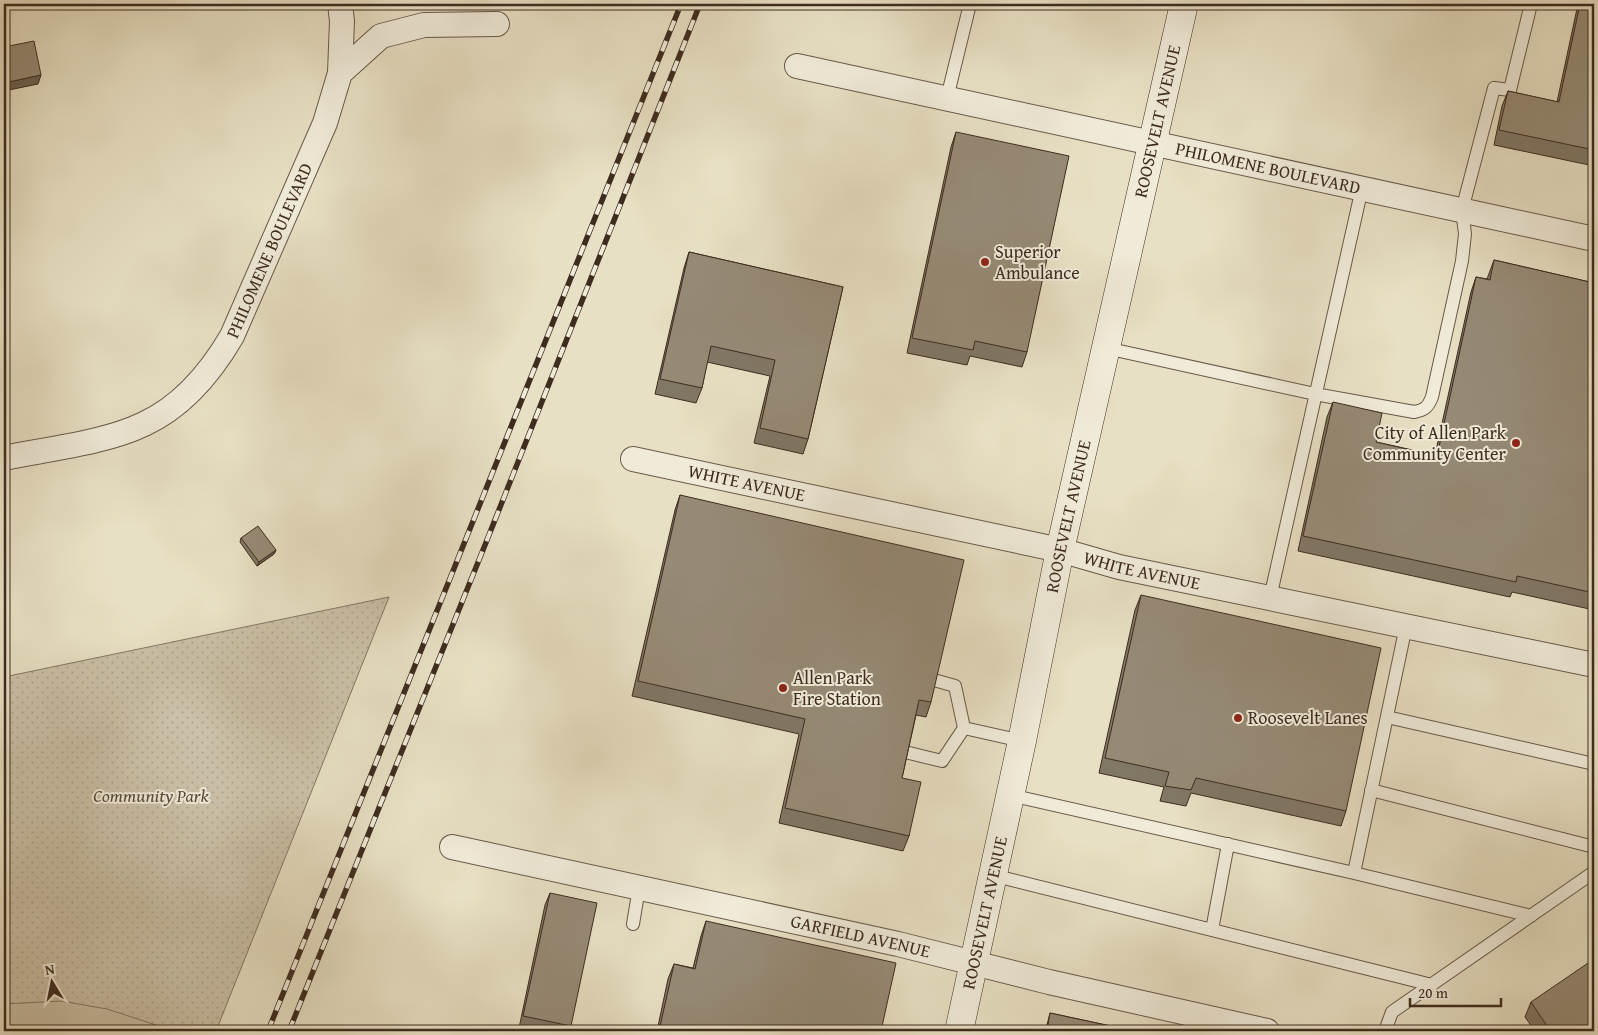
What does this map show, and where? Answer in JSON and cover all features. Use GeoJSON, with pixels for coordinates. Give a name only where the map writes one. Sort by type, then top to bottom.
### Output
{"type":"FeatureCollection","features":[{"type":"Feature","properties":{"kind":"main road","name":"ROOSEVELT AVENUE"},"geometry":{"type":"LineString","coordinates":[[959,1031],[1022,741],[1060,550],[1184,4]]}},
{"type":"Feature","properties":{"kind":"street","name":"PHILOMENE BOULEVARD"},"geometry":{"type":"LineString","coordinates":[[4,458],[101,438],[146,424],[166,412],[197,386],[217,361],[232,336],[325,123],[340,73],[342,21],[340,4]]}},
{"type":"Feature","properties":{"kind":"street"},"geometry":{"type":"LineString","coordinates":[[340,73],[381,36],[424,25],[497,24]]}},
{"type":"Feature","properties":{"kind":"street","name":"PHILOMENE BOULEVARD"},"geometry":{"type":"LineString","coordinates":[[796,66],[1594,239]]}},
{"type":"Feature","properties":{"kind":"street","name":"WHITE AVENUE"},"geometry":{"type":"LineString","coordinates":[[633,459],[1060,550],[1119,568],[1594,664]]}},
{"type":"Feature","properties":{"kind":"street","name":"GARFIELD AVENUE"},"geometry":{"type":"LineString","coordinates":[[452,847],[898,944],[1049,982],[1267,1031]]}},
{"type":"Feature","properties":{"kind":"lane"},"geometry":{"type":"LineString","coordinates":[[947,98],[970,4]]}},
{"type":"Feature","properties":{"kind":"lane"},"geometry":{"type":"LineString","coordinates":[[1106,348],[1316,394],[1414,412],[1422,411],[1428,407],[1432,397],[1462,261],[1465,234],[1462,210],[1494,88],[1510,90],[1531,4]]}},
{"type":"Feature","properties":{"kind":"lane"},"geometry":{"type":"LineString","coordinates":[[1270,598],[1362,188]]}},
{"type":"Feature","properties":{"kind":"lane"},"geometry":{"type":"LineString","coordinates":[[1354,873],[1406,626]]}},
{"type":"Feature","properties":{"kind":"lane"},"geometry":{"type":"LineString","coordinates":[[905,752],[942,761],[964,728],[955,686],[934,680]]}},
{"type":"Feature","properties":{"kind":"lane"},"geometry":{"type":"LineString","coordinates":[[1386,716],[1594,764]]}},
{"type":"Feature","properties":{"kind":"lane"},"geometry":{"type":"LineString","coordinates":[[964,728],[1022,741]]}},
{"type":"Feature","properties":{"kind":"lane"},"geometry":{"type":"LineString","coordinates":[[1371,790],[1594,847]]}},
{"type":"Feature","properties":{"kind":"lane"},"geometry":{"type":"LineString","coordinates":[[1010,795],[1354,873],[1531,916]]}},
{"type":"Feature","properties":{"kind":"lane"},"geometry":{"type":"LineString","coordinates":[[1212,930],[1228,844]]}},
{"type":"Feature","properties":{"kind":"lane"},"geometry":{"type":"LineString","coordinates":[[1385,1031],[1392,1012],[1594,872]]}},
{"type":"Feature","properties":{"kind":"lane"},"geometry":{"type":"LineString","coordinates":[[992,875],[1432,985]]}},
{"type":"Feature","properties":{"kind":"lane"},"geometry":{"type":"LineString","coordinates":[[633,924],[639,888]]}},
{"type":"Feature","properties":{"kind":"green space","name":"Community Park"},"geometry":{"type":"Polygon","coordinates":[[[389,597],[216,1031],[4,1031],[4,677],[389,597]]]}},
{"type":"Feature","properties":{"kind":"green space"},"geometry":{"type":"Polygon","coordinates":[[[61,1001],[107,1009],[156,1025],[153,1031],[4,1031],[4,1004],[61,1001]]]}},
{"type":"Feature","properties":{"kind":"building"},"geometry":{"type":"Polygon","coordinates":[[[1580,4],[1594,4],[1594,150],[1499,130],[1508,91],[1559,102],[1580,4]]]}},
{"type":"Feature","properties":{"kind":"building"},"geometry":{"type":"Polygon","coordinates":[[[34,41],[41,75],[4,83],[4,47],[34,41]]]}},
{"type":"Feature","properties":{"kind":"building","name":"Superior Ambulance"},"geometry":{"type":"Polygon","coordinates":[[[956,132],[1069,156],[1027,352],[975,341],[973,350],[912,338],[956,132]]]}},
{"type":"Feature","properties":{"kind":"building"},"geometry":{"type":"Polygon","coordinates":[[[689,252],[843,287],[808,439],[760,428],[775,360],[711,346],[702,388],[660,379],[689,252]]]}},
{"type":"Feature","properties":{"kind":"building","name":"City of Allen Park Community Center"},"geometry":{"type":"Polygon","coordinates":[[[1494,260],[1594,283],[1594,593],[1517,576],[1516,582],[1303,536],[1333,402],[1382,413],[1376,442],[1437,456],[1476,277],[1490,280],[1494,260]]]}},
{"type":"Feature","properties":{"kind":"building","name":"Allen Park Fire Station"},"geometry":{"type":"Polygon","coordinates":[[[680,495],[964,560],[931,702],[919,700],[902,778],[921,782],[909,836],[785,808],[805,719],[638,681],[680,495]]]}},
{"type":"Feature","properties":{"kind":"building"},"geometry":{"type":"Polygon","coordinates":[[[258,526],[276,550],[259,562],[241,538],[258,526]]]}},
{"type":"Feature","properties":{"kind":"building","name":"Roosevelt Lanes"},"geometry":{"type":"Polygon","coordinates":[[[1141,595],[1381,648],[1346,811],[1196,778],[1191,790],[1165,786],[1169,772],[1105,758],[1141,595]]]}},
{"type":"Feature","properties":{"kind":"building"},"geometry":{"type":"Polygon","coordinates":[[[550,893],[597,903],[571,1026],[523,1016],[550,893]]]}},
{"type":"Feature","properties":{"kind":"building"},"geometry":{"type":"Polygon","coordinates":[[[706,921],[896,963],[881,1031],[659,1031],[674,964],[695,969],[706,921]]]}},
{"type":"Feature","properties":{"kind":"building"},"geometry":{"type":"Polygon","coordinates":[[[1594,959],[1594,1031],[1549,1029],[1531,1002],[1594,959]]]}},
{"type":"Feature","properties":{"kind":"building"},"geometry":{"type":"Polygon","coordinates":[[[1050,1013],[1134,1031],[1047,1031],[1050,1013]]]}},
{"type":"Feature","properties":{"kind":"railway"},"geometry":{"type":"LineString","coordinates":[[268,1031],[681,4]]}},
{"type":"Feature","properties":{"kind":"railway"},"geometry":{"type":"LineString","coordinates":[[289,1031],[700,4]]}},
{"type":"Feature","properties":{"kind":"place","name":"Superior Ambulance"},"geometry":{"type":"Point","coordinates":[985,262]}},
{"type":"Feature","properties":{"kind":"place","name":"City of Allen Park Community Center"},"geometry":{"type":"Point","coordinates":[1516,443]}},
{"type":"Feature","properties":{"kind":"place","name":"Allen Park Fire Station"},"geometry":{"type":"Point","coordinates":[783,688]}},
{"type":"Feature","properties":{"kind":"place","name":"Roosevelt Lanes"},"geometry":{"type":"Point","coordinates":[1238,718]}}]}
